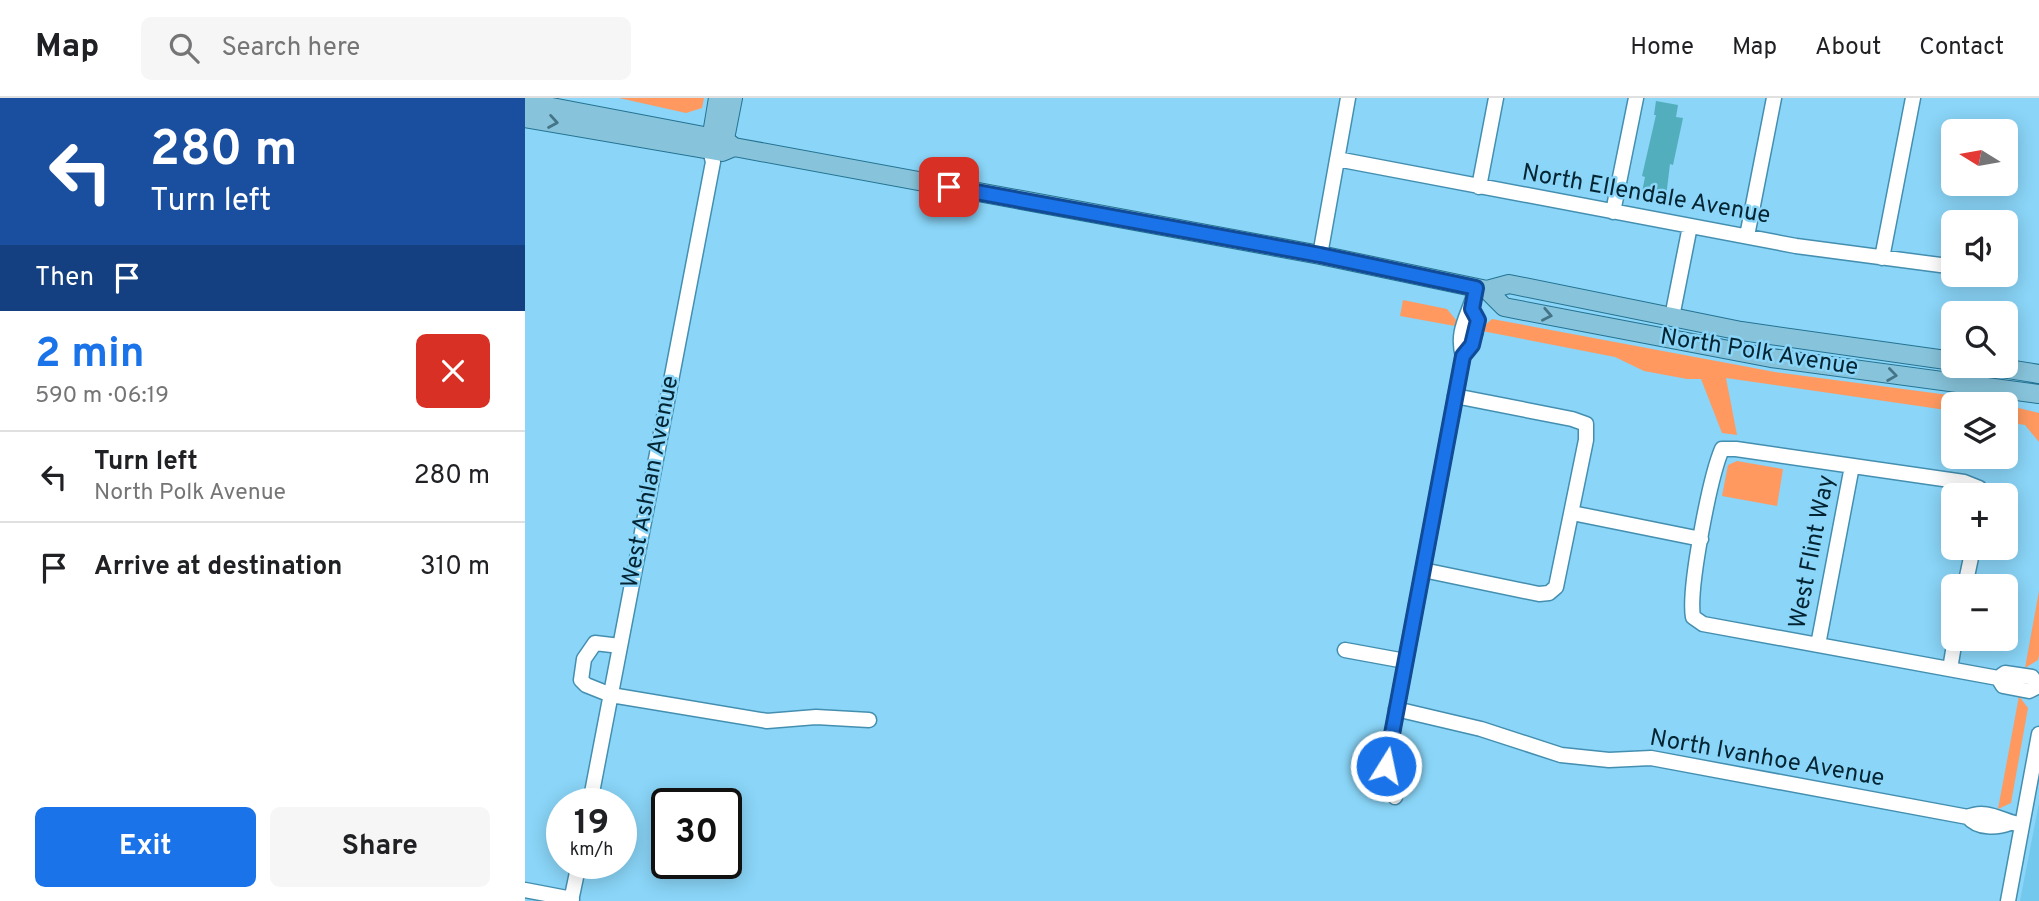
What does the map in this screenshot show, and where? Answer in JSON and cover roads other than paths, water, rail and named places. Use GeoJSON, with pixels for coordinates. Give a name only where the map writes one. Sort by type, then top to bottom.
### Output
{"type":"FeatureCollection","features":[{"type":"Feature","properties":{"kind":"main road","name":"West Ashlan Avenue"},"geometry":{"type":"LineString","coordinates":[[718,98],[719,148]]}},
{"type":"Feature","properties":{"kind":"main road","name":"West Ashlan Avenue"},"geometry":{"type":"LineString","coordinates":[[719,148],[733,98]]}},
{"type":"Feature","properties":{"kind":"main road","name":"North Polk Avenue"},"geometry":{"type":"LineString","coordinates":[[525,102],[719,148]]}},
{"type":"Feature","properties":{"kind":"main road","name":"North Polk Avenue"},"geometry":{"type":"LineString","coordinates":[[525,118],[719,148],[1320,255],[1482,289],[1509,284],[1806,342],[1941,359]]}},
{"type":"Feature","properties":{"kind":"main road","name":"North Polk Avenue"},"geometry":{"type":"LineString","coordinates":[[1482,289],[1504,307],[1771,358],[2039,394]]}},
{"type":"Feature","properties":{"kind":"main road"},"geometry":{"type":"LineString","coordinates":[[2018,371],[2039,374]]}},
{"type":"Feature","properties":{"kind":"street"},"geometry":{"type":"LineString","coordinates":[[1320,255],[1348,98]]}},
{"type":"Feature","properties":{"kind":"street"},"geometry":{"type":"LineString","coordinates":[[1479,187],[1496,98]]}},
{"type":"Feature","properties":{"kind":"street"},"geometry":{"type":"LineString","coordinates":[[1613,212],[1636,98]]}},
{"type":"Feature","properties":{"kind":"street"},"geometry":{"type":"LineString","coordinates":[[1747,236],[1774,98]]}},
{"type":"Feature","properties":{"kind":"street"},"geometry":{"type":"LineString","coordinates":[[1882,258],[1913,98]]}},
{"type":"Feature","properties":{"kind":"street","name":"West Ashlan Avenue"},"geometry":{"type":"LineString","coordinates":[[593,788],[719,148]]}},
{"type":"Feature","properties":{"kind":"street","name":"North Ellendale Avenue"},"geometry":{"type":"LineString","coordinates":[[1337,159],[1807,248],[1941,265]]}},
{"type":"Feature","properties":{"kind":"street"},"geometry":{"type":"LineString","coordinates":[[1672,317],[1690,226]]}},
{"type":"Feature","properties":{"kind":"street"},"geometry":{"type":"LineString","coordinates":[[1395,797],[1386,766],[1463,356],[1459,342],[1464,316],[1472,309],[1482,289]]}},
{"type":"Feature","properties":{"kind":"street"},"geometry":{"type":"LineString","coordinates":[[1423,570],[1539,594],[1552,590],[1560,579],[1586,440],[1586,424],[1572,419],[1455,396]]}},
{"type":"Feature","properties":{"kind":"street"},"geometry":{"type":"LineString","coordinates":[[1966,483],[1722,449],[1716,463],[1690,604],[1693,617],[1703,624],[1999,678],[2003,686],[2029,691],[2038,686]]}},
{"type":"Feature","properties":{"kind":"street","name":"West Flint Way"},"geometry":{"type":"LineString","coordinates":[[1818,645],[1852,466]]}},
{"type":"Feature","properties":{"kind":"street"},"geometry":{"type":"LineString","coordinates":[[1572,513],[1702,539]]}},
{"type":"Feature","properties":{"kind":"street"},"geometry":{"type":"LineString","coordinates":[[620,646],[595,643],[584,659],[582,681],[611,695],[767,721],[816,717],[869,720]]}},
{"type":"Feature","properties":{"kind":"street"},"geometry":{"type":"LineString","coordinates":[[1345,650],[1405,661]]}},
{"type":"Feature","properties":{"kind":"street"},"geometry":{"type":"LineString","coordinates":[[1950,669],[1953,651]]}},
{"type":"Feature","properties":{"kind":"street","name":"North lvanhoe Avenue"},"geometry":{"type":"LineString","coordinates":[[1396,709],[1481,729],[1561,755],[1609,760],[1651,758],[1968,817],[1977,813],[2001,817],[2016,824]]}},
{"type":"Feature","properties":{"kind":"street"},"geometry":{"type":"LineString","coordinates":[[2008,901],[2016,824],[2039,734]]}},
{"type":"Feature","properties":{"kind":"street"},"geometry":{"type":"LineString","coordinates":[[525,890],[572,900],[576,879]]}}]}
